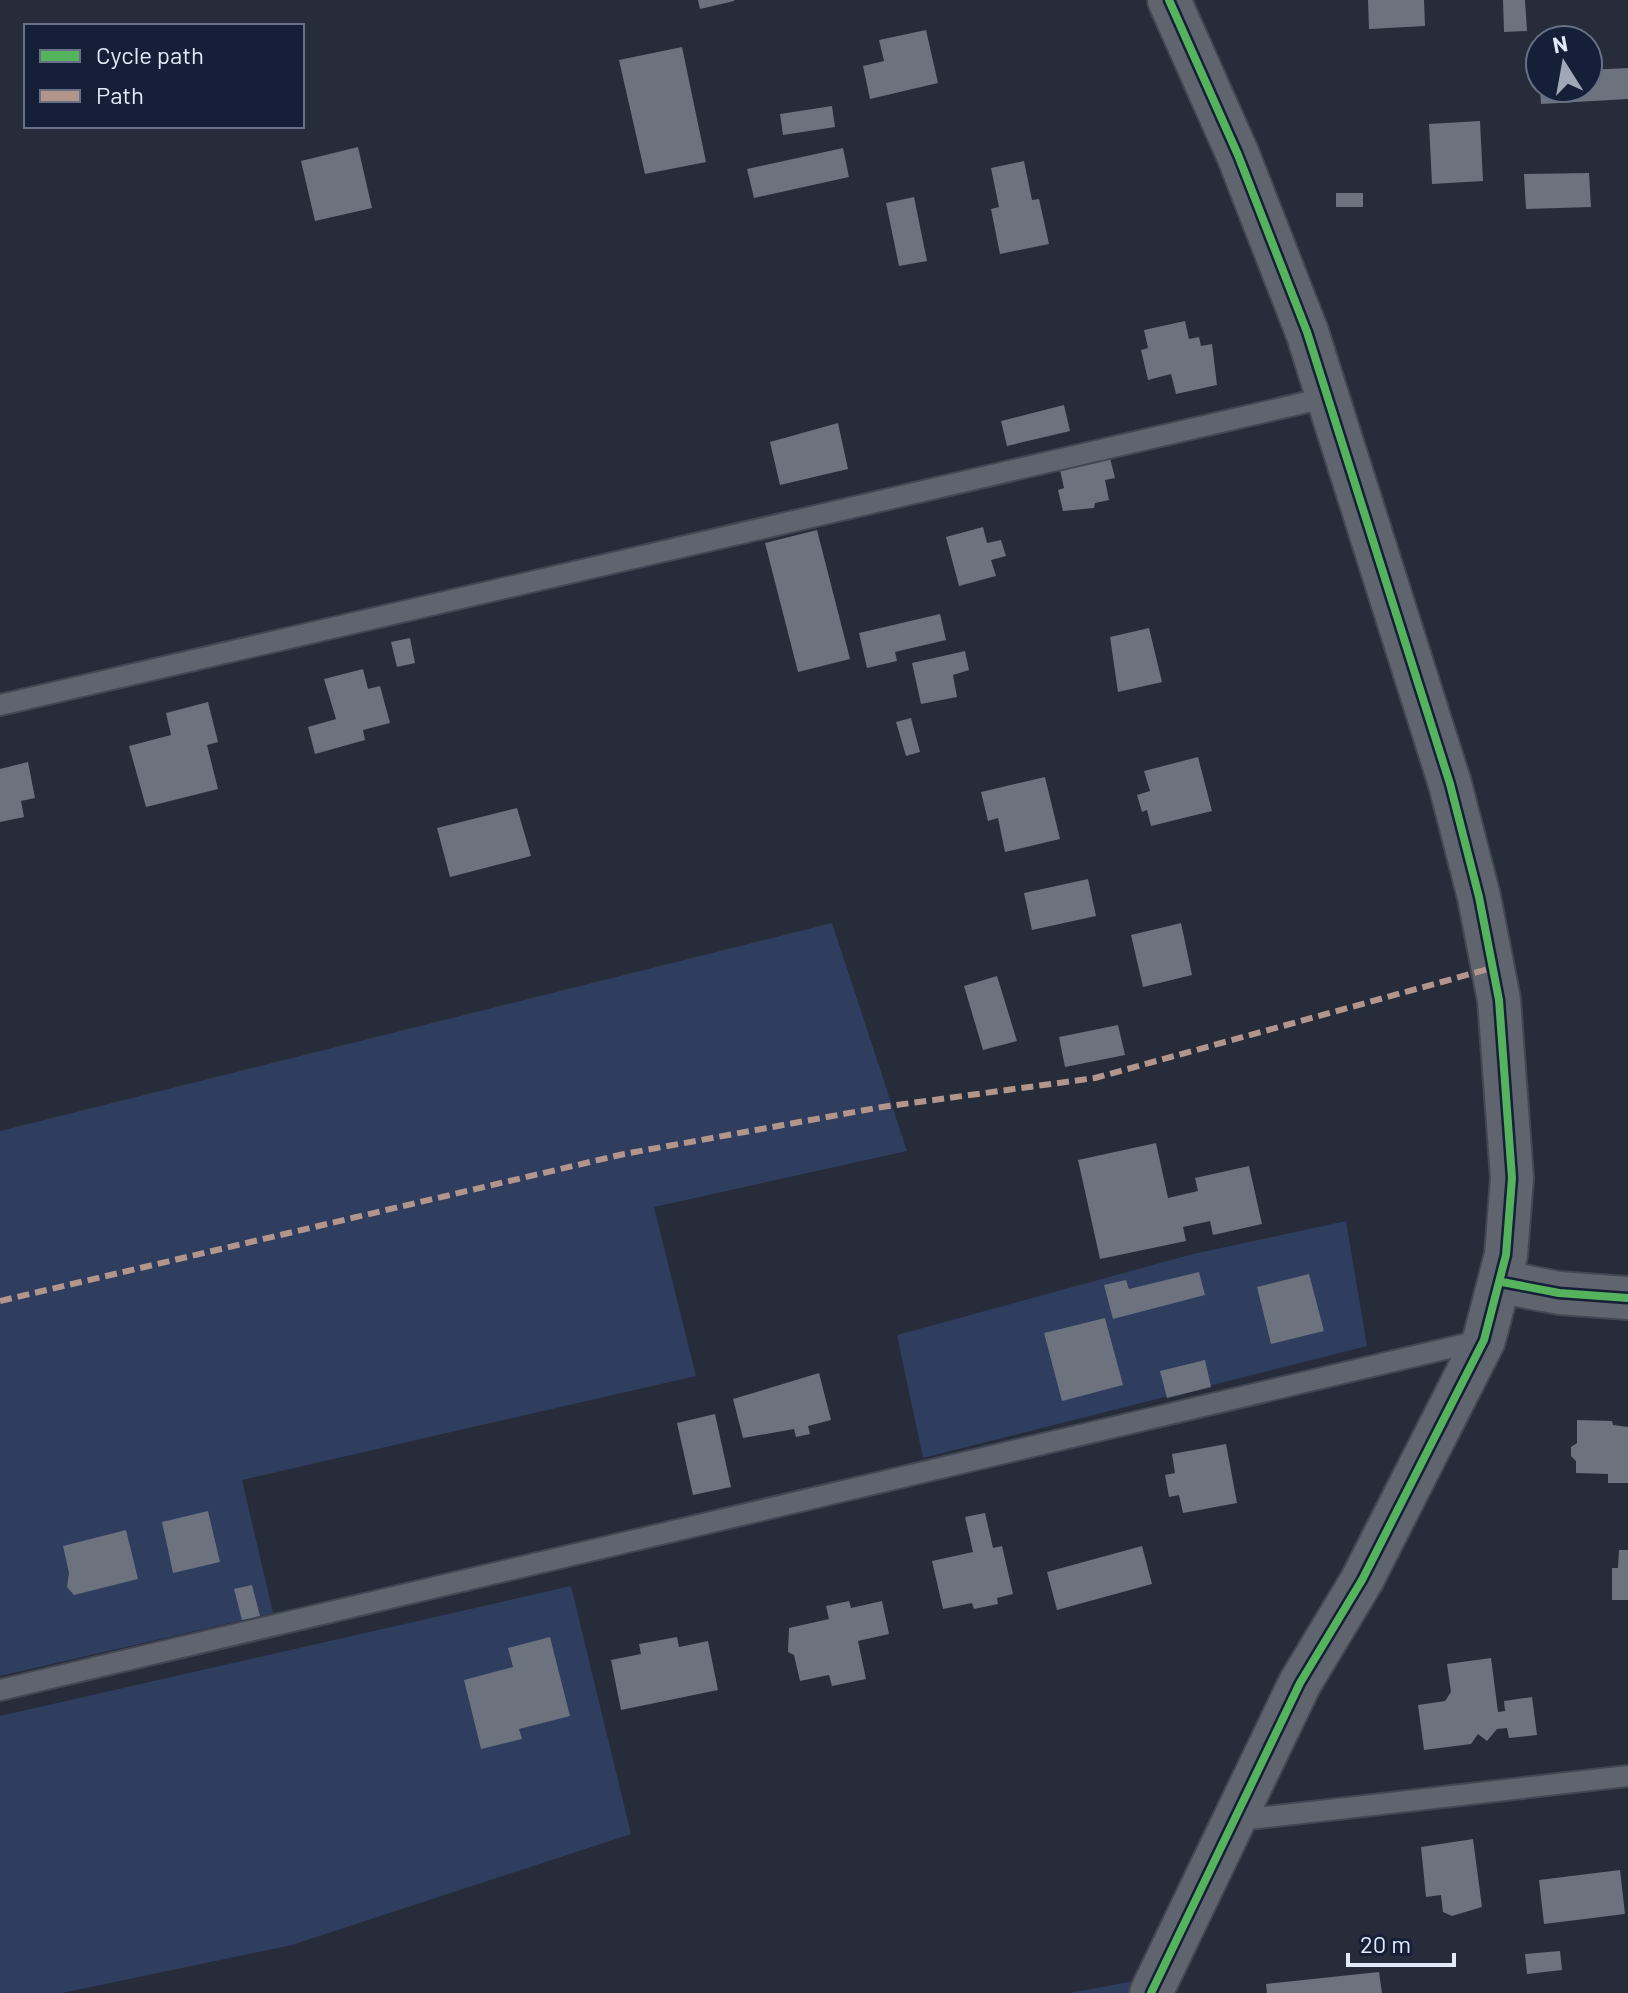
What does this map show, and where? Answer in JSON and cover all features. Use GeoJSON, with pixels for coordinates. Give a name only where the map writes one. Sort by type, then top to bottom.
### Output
{"type":"FeatureCollection","features":[{"type":"Feature","properties":{"kind":"street"},"geometry":{"type":"LineString","coordinates":[[1151,1993],[1231,1821],[1300,1683],[1362,1580],[1484,1340],[1502,1282],[1511,1198],[1509,1110],[1502,1019],[1479,897],[1446,769],[1329,397],[1238,155],[1169,0]]}},
{"type":"Feature","properties":{"kind":"street"},"geometry":{"type":"LineString","coordinates":[[1502,1282],[1587,1297],[1628,1298]]}},
{"type":"Feature","properties":{"kind":"lane"},"geometry":{"type":"LineString","coordinates":[[0,705],[1329,397]]}},
{"type":"Feature","properties":{"kind":"lane"},"geometry":{"type":"LineString","coordinates":[[0,1690],[1484,1340]]}},
{"type":"Feature","properties":{"kind":"lane"},"geometry":{"type":"LineString","coordinates":[[1231,1821],[1628,1776]]}},
{"type":"Feature","properties":{"kind":"shaded area"},"geometry":{"type":"Polygon","coordinates":[[[832,923],[907,1151],[654,1207],[696,1376],[242,1480],[273,1613],[0,1676],[0,1131],[832,923]]]}},
{"type":"Feature","properties":{"kind":"shaded area"},"geometry":{"type":"Polygon","coordinates":[[[1346,1221],[1367,1346],[923,1458],[897,1335],[1193,1254],[1346,1221]]]}},
{"type":"Feature","properties":{"kind":"shaded area"},"geometry":{"type":"Polygon","coordinates":[[[571,1586],[631,1834],[292,1945],[62,1993],[0,1993],[0,1716],[571,1586]]]}},
{"type":"Feature","properties":{"kind":"shaded area"},"geometry":{"type":"Polygon","coordinates":[[[1140,1980],[1134,1993],[1069,1993],[1140,1980]]]}},
{"type":"Feature","properties":{"kind":"building"},"geometry":{"type":"Polygon","coordinates":[[[698,0],[734,0],[734,1],[700,9],[698,0]]]}},
{"type":"Feature","properties":{"kind":"building"},"geometry":{"type":"Polygon","coordinates":[[[1368,0],[1424,0],[1425,26],[1369,29],[1368,0]]]}},
{"type":"Feature","properties":{"kind":"building"},"geometry":{"type":"Polygon","coordinates":[[[1503,0],[1525,0],[1524,31],[1504,32],[1503,0]]]}},
{"type":"Feature","properties":{"kind":"building"},"geometry":{"type":"Polygon","coordinates":[[[926,30],[938,83],[870,99],[863,66],[884,61],[879,40],[926,30]]]}},
{"type":"Feature","properties":{"kind":"building"},"geometry":{"type":"Polygon","coordinates":[[[682,47],[706,162],[645,174],[619,60],[682,47]]]}},
{"type":"Feature","properties":{"kind":"building"},"geometry":{"type":"Polygon","coordinates":[[[1628,68],[1628,99],[1604,100],[1604,69],[1628,68]]]}},
{"type":"Feature","properties":{"kind":"building"},"geometry":{"type":"Polygon","coordinates":[[[832,106],[835,127],[783,135],[780,114],[832,106]]]}},
{"type":"Feature","properties":{"kind":"building"},"geometry":{"type":"Polygon","coordinates":[[[1480,121],[1483,181],[1432,184],[1429,124],[1480,121]]]}},
{"type":"Feature","properties":{"kind":"building"},"geometry":{"type":"Polygon","coordinates":[[[358,147],[372,208],[315,221],[301,161],[358,147]]]}},
{"type":"Feature","properties":{"kind":"building"},"geometry":{"type":"Polygon","coordinates":[[[843,148],[849,177],[754,198],[747,169],[843,148]]]}},
{"type":"Feature","properties":{"kind":"building"},"geometry":{"type":"Polygon","coordinates":[[[1024,161],[1032,200],[1039,199],[1049,244],[1000,254],[991,209],[999,207],[991,168],[1024,161]]]}},
{"type":"Feature","properties":{"kind":"building"},"geometry":{"type":"Polygon","coordinates":[[[1589,173],[1591,207],[1526,209],[1524,174],[1589,173]]]}},
{"type":"Feature","properties":{"kind":"building"},"geometry":{"type":"Polygon","coordinates":[[[1336,193],[1363,193],[1363,207],[1336,207],[1336,193]]]}},
{"type":"Feature","properties":{"kind":"building"},"geometry":{"type":"Polygon","coordinates":[[[914,197],[927,261],[899,266],[886,203],[914,197]]]}},
{"type":"Feature","properties":{"kind":"building"},"geometry":{"type":"Polygon","coordinates":[[[1185,321],[1189,339],[1199,337],[1201,346],[1212,344],[1217,385],[1176,394],[1171,374],[1148,380],[1141,350],[1148,348],[1144,330],[1185,321]]]}},
{"type":"Feature","properties":{"kind":"building"},"geometry":{"type":"Polygon","coordinates":[[[1064,405],[1070,431],[1007,446],[1001,421],[1064,405]]]}},
{"type":"Feature","properties":{"kind":"building"},"geometry":{"type":"Polygon","coordinates":[[[838,423],[848,469],[780,485],[770,442],[838,423]]]}},
{"type":"Feature","properties":{"kind":"building"},"geometry":{"type":"Polygon","coordinates":[[[1110,458],[1115,478],[1105,480],[1109,500],[1095,503],[1094,508],[1063,511],[1058,490],[1064,488],[1060,470],[1110,458]]]}},
{"type":"Feature","properties":{"kind":"building"},"geometry":{"type":"Polygon","coordinates":[[[983,527],[987,543],[1001,540],[1006,556],[991,560],[996,576],[959,586],[946,537],[983,527]]]}},
{"type":"Feature","properties":{"kind":"building"},"geometry":{"type":"Polygon","coordinates":[[[817,530],[850,659],[798,672],[765,543],[817,530]]]}},
{"type":"Feature","properties":{"kind":"building"},"geometry":{"type":"Polygon","coordinates":[[[940,614],[946,640],[895,652],[897,661],[867,668],[859,633],[940,614]]]}},
{"type":"Feature","properties":{"kind":"building"},"geometry":{"type":"Polygon","coordinates":[[[1149,628],[1162,682],[1118,692],[1110,637],[1149,628]]]}},
{"type":"Feature","properties":{"kind":"building"},"geometry":{"type":"Polygon","coordinates":[[[410,638],[415,663],[397,667],[391,642],[410,638]]]}},
{"type":"Feature","properties":{"kind":"building"},"geometry":{"type":"Polygon","coordinates":[[[965,651],[969,670],[953,675],[957,697],[921,704],[912,663],[965,651]]]}},
{"type":"Feature","properties":{"kind":"building"},"geometry":{"type":"Polygon","coordinates":[[[363,669],[368,689],[380,686],[390,723],[363,730],[365,740],[315,754],[308,727],[336,719],[324,679],[363,669]]]}},
{"type":"Feature","properties":{"kind":"building"},"geometry":{"type":"Polygon","coordinates":[[[208,702],[218,742],[207,745],[218,789],[146,807],[129,746],[171,735],[166,713],[208,702]]]}},
{"type":"Feature","properties":{"kind":"building"},"geometry":{"type":"Polygon","coordinates":[[[911,718],[920,752],[906,756],[896,722],[911,718]]]}},
{"type":"Feature","properties":{"kind":"building"},"geometry":{"type":"Polygon","coordinates":[[[1198,757],[1212,811],[1151,826],[1147,810],[1142,812],[1137,795],[1150,791],[1144,771],[1198,757]]]}},
{"type":"Feature","properties":{"kind":"building"},"geometry":{"type":"Polygon","coordinates":[[[28,762],[35,798],[21,801],[24,817],[0,822],[0,769],[28,762]]]}},
{"type":"Feature","properties":{"kind":"building"},"geometry":{"type":"Polygon","coordinates":[[[1045,777],[1060,839],[1005,852],[998,818],[988,821],[981,792],[1045,777]]]}},
{"type":"Feature","properties":{"kind":"building"},"geometry":{"type":"Polygon","coordinates":[[[517,808],[531,856],[450,877],[437,828],[517,808]]]}},
{"type":"Feature","properties":{"kind":"building"},"geometry":{"type":"Polygon","coordinates":[[[1088,879],[1096,916],[1032,930],[1024,893],[1088,879]]]}},
{"type":"Feature","properties":{"kind":"building"},"geometry":{"type":"Polygon","coordinates":[[[1181,923],[1192,975],[1143,987],[1131,935],[1181,923]]]}},
{"type":"Feature","properties":{"kind":"building"},"geometry":{"type":"Polygon","coordinates":[[[997,976],[1017,1041],[983,1050],[964,986],[997,976]]]}},
{"type":"Feature","properties":{"kind":"building"},"geometry":{"type":"Polygon","coordinates":[[[1118,1025],[1125,1055],[1065,1067],[1059,1037],[1118,1025]]]}},
{"type":"Feature","properties":{"kind":"building"},"geometry":{"type":"Polygon","coordinates":[[[1156,1143],[1168,1198],[1198,1191],[1195,1178],[1249,1166],[1262,1224],[1213,1235],[1210,1221],[1183,1227],[1186,1241],[1100,1259],[1078,1160],[1156,1143]]]}},
{"type":"Feature","properties":{"kind":"building"},"geometry":{"type":"Polygon","coordinates":[[[1199,1272],[1205,1295],[1113,1319],[1104,1285],[1126,1280],[1129,1289],[1199,1272]]]}},
{"type":"Feature","properties":{"kind":"building"},"geometry":{"type":"Polygon","coordinates":[[[1309,1274],[1324,1331],[1271,1344],[1257,1287],[1309,1274]]]}},
{"type":"Feature","properties":{"kind":"building"},"geometry":{"type":"Polygon","coordinates":[[[1105,1318],[1123,1385],[1062,1401],[1044,1333],[1105,1318]]]}},
{"type":"Feature","properties":{"kind":"building"},"geometry":{"type":"Polygon","coordinates":[[[1205,1360],[1211,1387],[1167,1398],[1160,1371],[1205,1360]]]}},
{"type":"Feature","properties":{"kind":"building"},"geometry":{"type":"Polygon","coordinates":[[[819,1373],[831,1420],[808,1426],[810,1434],[796,1437],[794,1429],[743,1438],[733,1399],[819,1373]]]}},
{"type":"Feature","properties":{"kind":"building"},"geometry":{"type":"Polygon","coordinates":[[[715,1414],[731,1487],[693,1495],[677,1423],[715,1414]]]}},
{"type":"Feature","properties":{"kind":"building"},"geometry":{"type":"Polygon","coordinates":[[[1577,1420],[1612,1421],[1613,1425],[1628,1427],[1628,1483],[1608,1483],[1608,1474],[1576,1473],[1571,1447],[1577,1443],[1577,1420]]]}},
{"type":"Feature","properties":{"kind":"building"},"geometry":{"type":"Polygon","coordinates":[[[1226,1444],[1237,1503],[1183,1513],[1179,1495],[1169,1497],[1165,1475],[1175,1473],[1172,1454],[1226,1444]]]}},
{"type":"Feature","properties":{"kind":"building"},"geometry":{"type":"Polygon","coordinates":[[[208,1511],[220,1562],[173,1573],[162,1522],[208,1511]]]}},
{"type":"Feature","properties":{"kind":"building"},"geometry":{"type":"Polygon","coordinates":[[[985,1513],[993,1548],[1002,1546],[1013,1594],[997,1598],[998,1604],[974,1609],[972,1603],[943,1609],[932,1561],[973,1552],[965,1517],[985,1513]]]}},
{"type":"Feature","properties":{"kind":"building"},"geometry":{"type":"Polygon","coordinates":[[[126,1530],[138,1579],[74,1595],[67,1587],[69,1573],[63,1546],[126,1530]]]}},
{"type":"Feature","properties":{"kind":"building"},"geometry":{"type":"Polygon","coordinates":[[[1142,1546],[1152,1584],[1057,1610],[1047,1572],[1142,1546]]]}},
{"type":"Feature","properties":{"kind":"building"},"geometry":{"type":"Polygon","coordinates":[[[1619,1550],[1628,1550],[1628,1600],[1612,1600],[1612,1568],[1618,1568],[1619,1550]]]}},
{"type":"Feature","properties":{"kind":"building"},"geometry":{"type":"Polygon","coordinates":[[[252,1585],[260,1616],[242,1620],[234,1589],[252,1585]]]}},
{"type":"Feature","properties":{"kind":"building"},"geometry":{"type":"Polygon","coordinates":[[[849,1601],[851,1608],[882,1601],[889,1634],[858,1641],[866,1679],[832,1686],[829,1675],[800,1681],[794,1655],[788,1652],[789,1628],[829,1619],[826,1606],[849,1601]]]}},
{"type":"Feature","properties":{"kind":"building"},"geometry":{"type":"Polygon","coordinates":[[[550,1637],[570,1716],[519,1729],[522,1739],[481,1749],[464,1680],[513,1667],[508,1648],[550,1637]]]}},
{"type":"Feature","properties":{"kind":"building"},"geometry":{"type":"Polygon","coordinates":[[[677,1637],[679,1647],[708,1641],[718,1690],[621,1710],[611,1660],[641,1654],[639,1644],[677,1637]]]}},
{"type":"Feature","properties":{"kind":"building"},"geometry":{"type":"Polygon","coordinates":[[[1491,1658],[1498,1712],[1505,1711],[1504,1701],[1532,1697],[1537,1735],[1509,1738],[1507,1728],[1497,1729],[1487,1741],[1478,1734],[1471,1744],[1424,1750],[1418,1705],[1445,1701],[1451,1692],[1447,1664],[1491,1658]]]}},
{"type":"Feature","properties":{"kind":"building"},"geometry":{"type":"Polygon","coordinates":[[[1473,1839],[1482,1907],[1452,1916],[1443,1912],[1441,1895],[1426,1897],[1421,1847],[1473,1839]]]}},
{"type":"Feature","properties":{"kind":"building"},"geometry":{"type":"Polygon","coordinates":[[[1620,1870],[1625,1914],[1544,1924],[1539,1880],[1620,1870]]]}},
{"type":"Feature","properties":{"kind":"building"},"geometry":{"type":"Polygon","coordinates":[[[1560,1951],[1562,1970],[1527,1974],[1525,1954],[1560,1951]]]}},
{"type":"Feature","properties":{"kind":"building"},"geometry":{"type":"Polygon","coordinates":[[[1379,1972],[1382,1993],[1267,1993],[1266,1984],[1379,1972]]]}},
{"type":"Feature","properties":{"kind":"marked path"},"geometry":{"type":"LineString","coordinates":[[0,1301],[624,1154],[882,1107],[1095,1078],[1492,968]]}},
{"type":"Feature","properties":{"kind":"cycle path"},"geometry":{"type":"LineString","coordinates":[[1151,1993],[1300,1683],[1362,1580],[1484,1340],[1506,1255],[1512,1178],[1499,1000],[1479,897],[1450,784],[1307,332],[1238,155],[1169,0]]}},
{"type":"Feature","properties":{"kind":"cycle path"},"geometry":{"type":"LineString","coordinates":[[1502,1282],[1559,1293],[1628,1298]]}}]}
